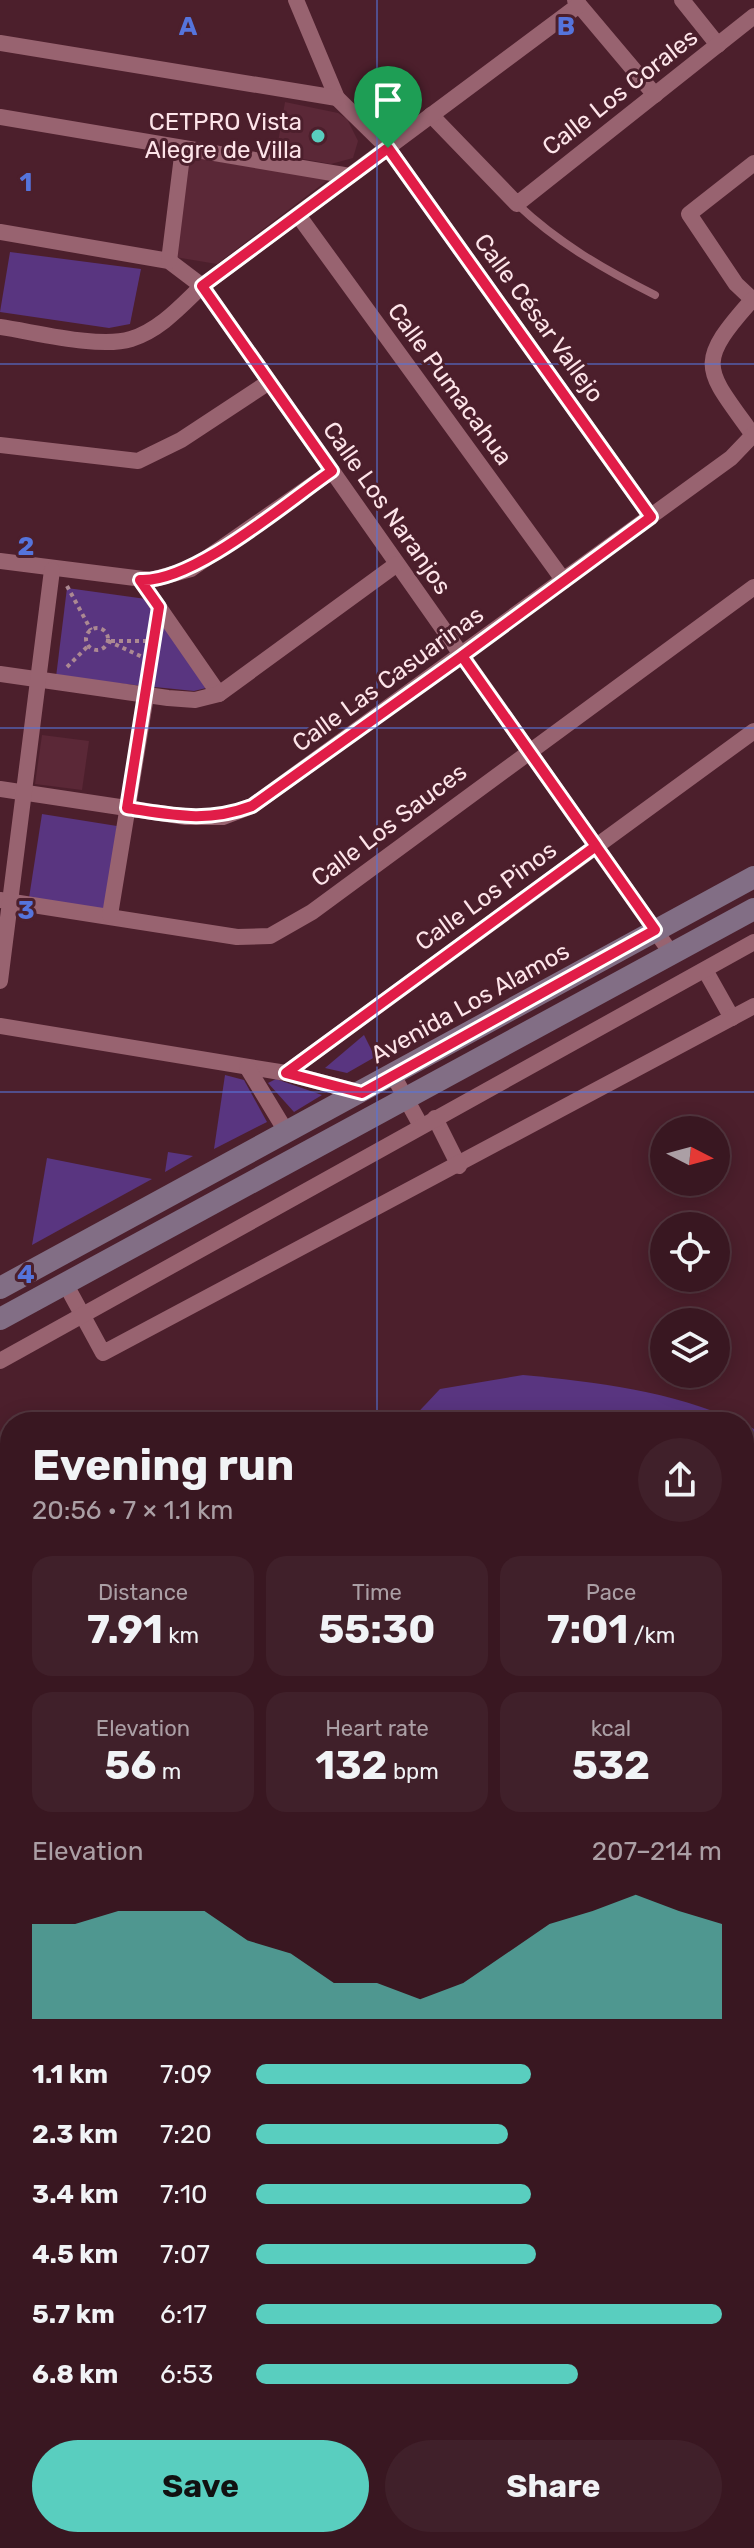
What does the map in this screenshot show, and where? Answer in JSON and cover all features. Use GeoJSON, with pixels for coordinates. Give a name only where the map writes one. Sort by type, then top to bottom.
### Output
{"type":"FeatureCollection","features":[{"type":"Feature","properties":{"kind":"main road","name":"Avenida Los Alamos"},"geometry":{"type":"LineString","coordinates":[[0,1288],[754,877]]}},
{"type":"Feature","properties":{"kind":"main road"},"geometry":{"type":"LineString","coordinates":[[0,1319],[754,909]]}},
{"type":"Feature","properties":{"kind":"street"},"geometry":{"type":"LineString","coordinates":[[298,0],[337,98]]}},
{"type":"Feature","properties":{"kind":"street"},"geometry":{"type":"LineString","coordinates":[[682,0],[718,45]]}},
{"type":"Feature","properties":{"kind":"street"},"geometry":{"type":"LineString","coordinates":[[0,327],[105,341],[131,339],[158,326],[202,286],[577,2],[655,95]]}},
{"type":"Feature","properties":{"kind":"street","name":"Calle Los Corales"},"geometry":{"type":"LineString","coordinates":[[517,204],[754,16]]}},
{"type":"Feature","properties":{"kind":"street"},"geometry":{"type":"LineString","coordinates":[[0,43],[337,98]]}},
{"type":"Feature","properties":{"kind":"street","name":"Calle César Vallejo"},"geometry":{"type":"LineString","coordinates":[[337,98],[388,148],[651,517]]}},
{"type":"Feature","properties":{"kind":"street"},"geometry":{"type":"LineString","coordinates":[[431,115],[517,204]]}},
{"type":"Feature","properties":{"kind":"street"},"geometry":{"type":"LineString","coordinates":[[0,117],[350,176]]}},
{"type":"Feature","properties":{"kind":"street"},"geometry":{"type":"LineString","coordinates":[[0,232],[169,261],[183,148]]}},
{"type":"Feature","properties":{"kind":"street"},"geometry":{"type":"LineString","coordinates":[[754,163],[689,214],[736,284],[753,301],[719,337],[712,355],[713,374],[754,434]]}},
{"type":"Feature","properties":{"kind":"street","name":"Calle Pumacahua"},"geometry":{"type":"LineString","coordinates":[[298,215],[564,581]]}},
{"type":"Feature","properties":{"kind":"street","name":"Calle Los Naranjos"},"geometry":{"type":"LineString","coordinates":[[169,261],[202,286],[671,953]]}},
{"type":"Feature","properties":{"kind":"street"},"geometry":{"type":"LineString","coordinates":[[0,445],[138,461],[181,440],[269,382]]}},
{"type":"Feature","properties":{"kind":"street","name":"Calle Las Casuarinas"},"geometry":{"type":"LineString","coordinates":[[0,789],[186,817],[223,817],[252,806],[731,458],[754,434]]}},
{"type":"Feature","properties":{"kind":"street"},"geometry":{"type":"LineString","coordinates":[[0,561],[52,570],[151,580],[191,569],[332,471]]}},
{"type":"Feature","properties":{"kind":"street"},"geometry":{"type":"LineString","coordinates":[[0,674],[146,696],[195,700],[219,694],[397,564]]}},
{"type":"Feature","properties":{"kind":"street"},"geometry":{"type":"LineString","coordinates":[[0,981],[6,901],[24,793],[52,570]]}},
{"type":"Feature","properties":{"kind":"street"},"geometry":{"type":"LineString","coordinates":[[140,580],[219,694]]}},
{"type":"Feature","properties":{"kind":"street","name":"Calle Los Sauces"},"geometry":{"type":"LineString","coordinates":[[6,901],[237,937],[270,936],[312,912],[754,587]]}},
{"type":"Feature","properties":{"kind":"street"},"geometry":{"type":"LineString","coordinates":[[110,915],[146,696]]}},
{"type":"Feature","properties":{"kind":"street","name":"Calle Los Pinos"},"geometry":{"type":"LineString","coordinates":[[286,1073],[754,731]]}},
{"type":"Feature","properties":{"kind":"street"},"geometry":{"type":"LineString","coordinates":[[0,1361],[754,942]]}},
{"type":"Feature","properties":{"kind":"street"},"geometry":{"type":"LineString","coordinates":[[705,970],[732,1018]]}},
{"type":"Feature","properties":{"kind":"street"},"geometry":{"type":"LineString","coordinates":[[65,1283],[103,1353],[459,1166],[754,1006]]}},
{"type":"Feature","properties":{"kind":"street"},"geometry":{"type":"LineString","coordinates":[[0,1026],[286,1073],[362,1093]]}},
{"type":"Feature","properties":{"kind":"street"},"geometry":{"type":"LineString","coordinates":[[247,1067],[287,1133]]}},
{"type":"Feature","properties":{"kind":"street"},"geometry":{"type":"LineString","coordinates":[[393,1075],[406,1098],[428,1122],[459,1166]]}},
{"type":"Feature","properties":{"kind":"lane"},"geometry":{"type":"LineString","coordinates":[[517,204],[538,224],[600,267],[655,295]]}},
{"type":"Feature","properties":{"kind":"path"},"geometry":{"type":"LineString","coordinates":[[52,570],[72,593],[91,630]]}},
{"type":"Feature","properties":{"kind":"path"},"geometry":{"type":"LineString","coordinates":[[146,696],[159,607]]}},
{"type":"Feature","properties":{"kind":"path"},"geometry":{"type":"LineString","coordinates":[[91,630],[105,630],[108,641],[102,650],[91,649],[86,639],[91,630]]}},
{"type":"Feature","properties":{"kind":"path"},"geometry":{"type":"LineString","coordinates":[[108,641],[154,641]]}},
{"type":"Feature","properties":{"kind":"path"},"geometry":{"type":"LineString","coordinates":[[108,641],[151,661]]}},
{"type":"Feature","properties":{"kind":"shaded area","name":"CETPRO Vista Alegre de Villa"},"geometry":{"type":"Polygon","coordinates":[[[285,102],[338,113],[347,119],[358,141],[353,158],[331,164],[276,154],[285,102]]]}},
{"type":"Feature","properties":{"kind":"shaded area"},"geometry":{"type":"Polygon","coordinates":[[[189,157],[329,179],[217,264],[175,257],[189,157]]]}},
{"type":"Feature","properties":{"kind":"shaded area"},"geometry":{"type":"Polygon","coordinates":[[[10,252],[141,269],[130,324],[109,328],[0,312],[10,252]]]}},
{"type":"Feature","properties":{"kind":"shaded area"},"geometry":{"type":"Polygon","coordinates":[[[67,588],[146,599],[206,688],[194,691],[56,677],[67,588]]]}},
{"type":"Feature","properties":{"kind":"shaded area"},"geometry":{"type":"Polygon","coordinates":[[[42,735],[89,741],[82,790],[35,784],[42,735]]]}},
{"type":"Feature","properties":{"kind":"shaded area"},"geometry":{"type":"Polygon","coordinates":[[[42,814],[117,826],[105,909],[29,898],[42,814]]]}},
{"type":"Feature","properties":{"kind":"shaded area"},"geometry":{"type":"Polygon","coordinates":[[[364,1035],[375,1057],[347,1073],[325,1068],[364,1035]]]}},
{"type":"Feature","properties":{"kind":"shaded area"},"geometry":{"type":"Polygon","coordinates":[[[225,1075],[244,1080],[267,1122],[214,1149],[225,1075]]]}},
{"type":"Feature","properties":{"kind":"shaded area"},"geometry":{"type":"Polygon","coordinates":[[[276,1079],[322,1095],[294,1112],[268,1083],[276,1079]]]}},
{"type":"Feature","properties":{"kind":"shaded area"},"geometry":{"type":"Polygon","coordinates":[[[168,1152],[193,1156],[165,1172],[168,1152]]]}},
{"type":"Feature","properties":{"kind":"shaded area"},"geometry":{"type":"Polygon","coordinates":[[[47,1158],[152,1179],[32,1245],[47,1158]]]}},
{"type":"Feature","properties":{"kind":"shaded area"},"geometry":{"type":"Polygon","coordinates":[[[523,1375],[660,1395],[715,1412],[418,1412],[440,1389],[523,1375]]]}},
{"type":"Feature","properties":{"kind":"place","name":"CETPRO Vista Alegre de Villa"},"geometry":{"type":"Point","coordinates":[318,136]}},
{"type":"Feature","properties":{"kind":"route"},"geometry":{"type":"LineString","coordinates":[[388,148],[202,286],[332,471],[191,569],[140,580],[159,607],[127,808],[186,817],[223,817],[252,806],[462,656],[529,751],[655,930],[362,1093],[286,1073],[596,846],[462,656],[651,517],[388,148]]}}]}
